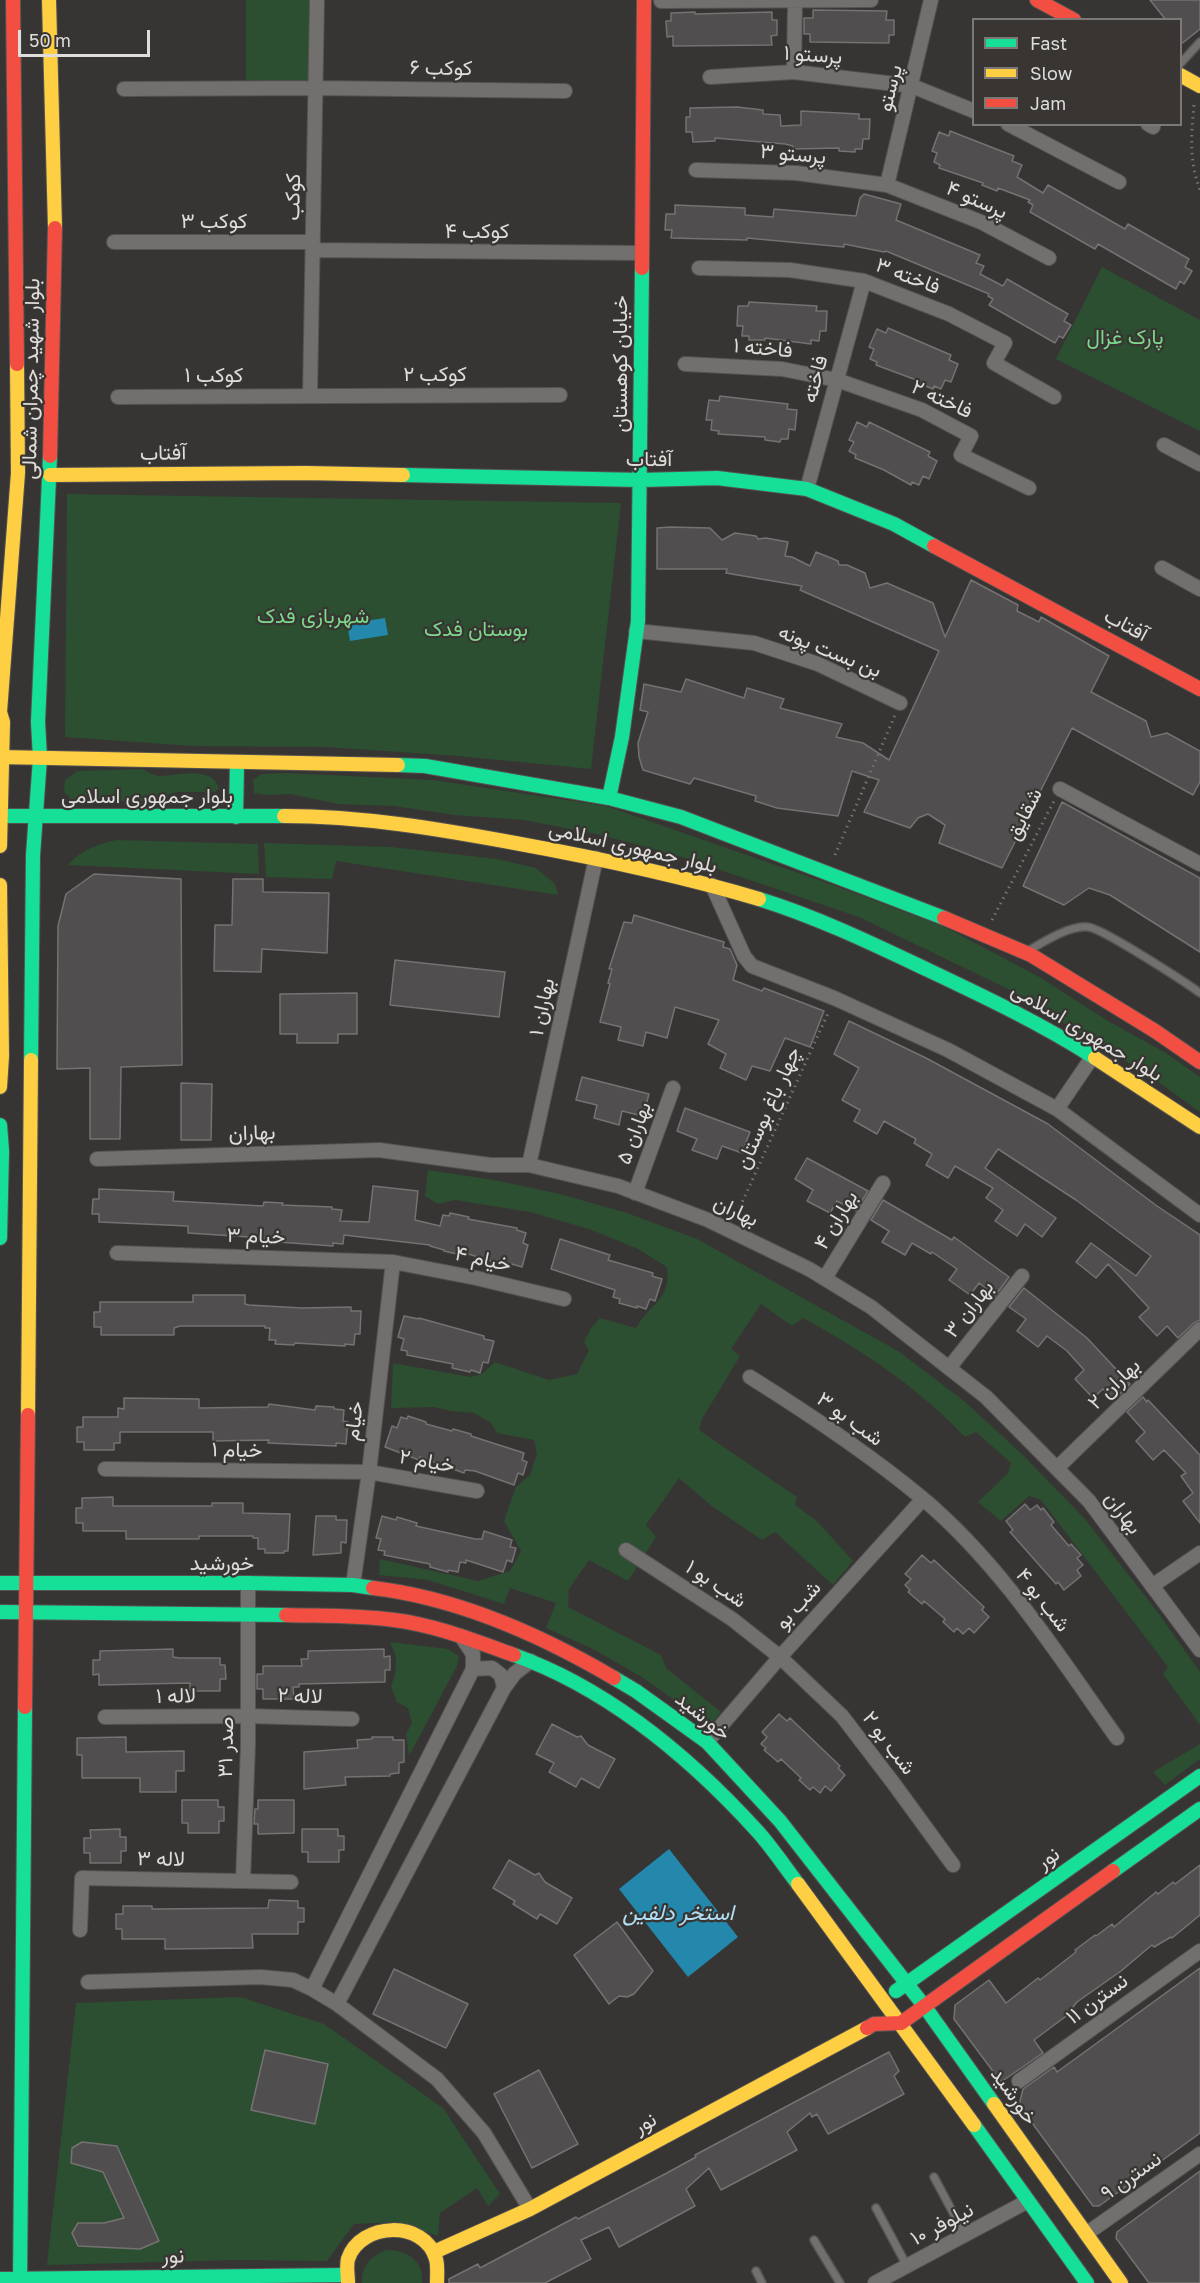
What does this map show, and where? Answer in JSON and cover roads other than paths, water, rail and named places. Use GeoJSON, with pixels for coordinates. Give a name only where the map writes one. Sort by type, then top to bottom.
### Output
{"type":"FeatureCollection","features":[{"type":"Feature","properties":{"kind":"street","name":"بلوار شهید چمران شمالی"},"geometry":{"type":"LineString","coordinates":[[0,846],[0,757],[3,722],[0,712],[18,473],[13,0]]}},
{"type":"Feature","properties":{"kind":"street","name":"بلوار شهید چمران شمالی"},"geometry":{"type":"LineString","coordinates":[[20,2281],[33,855],[40,758],[38,722],[50,475],[55,234],[49,0]]}},
{"type":"Feature","properties":{"kind":"street","name":"کوکب"},"geometry":{"type":"LineString","coordinates":[[310,395],[317,0]]}},
{"type":"Feature","properties":{"kind":"street","name":"خیابان کوهستان"},"geometry":{"type":"LineString","coordinates":[[609,798],[622,736],[636,632],[641,480],[644,0]]}},
{"type":"Feature","properties":{"kind":"street"},"geometry":{"type":"LineString","coordinates":[[794,72],[795,0]]}},
{"type":"Feature","properties":{"kind":"street"},"geometry":{"type":"LineString","coordinates":[[660,1],[871,0]]}},
{"type":"Feature","properties":{"kind":"street","name":"پرستو"},"geometry":{"type":"LineString","coordinates":[[887,185],[931,0]]}},
{"type":"Feature","properties":{"kind":"street"},"geometry":{"type":"LineString","coordinates":[[1037,0],[1070,18]]}},
{"type":"Feature","properties":{"kind":"street","name":"پرستو ۱"},"geometry":{"type":"LineString","coordinates":[[710,77],[794,72],[912,86],[972,110]]}},
{"type":"Feature","properties":{"kind":"street"},"geometry":{"type":"LineString","coordinates":[[1182,76],[1200,86]]}},
{"type":"Feature","properties":{"kind":"street","name":"کوکب ۶"},"geometry":{"type":"LineString","coordinates":[[124,89],[316,88],[565,91]]}},
{"type":"Feature","properties":{"kind":"street"},"geometry":{"type":"LineString","coordinates":[[1016,126],[1119,182]]}},
{"type":"Feature","properties":{"kind":"street","name":"پرستو ۳"},"geometry":{"type":"LineString","coordinates":[[696,170],[796,173],[887,185]]}},
{"type":"Feature","properties":{"kind":"street","name":"پرستو ۴"},"geometry":{"type":"LineString","coordinates":[[887,185],[981,222],[1049,258]]}},
{"type":"Feature","properties":{"kind":"street","name":"کوکب ۳"},"geometry":{"type":"LineString","coordinates":[[114,242],[313,246]]}},
{"type":"Feature","properties":{"kind":"street","name":"کوکب ۴"},"geometry":{"type":"LineString","coordinates":[[313,246],[641,253]]}},
{"type":"Feature","properties":{"kind":"street","name":"فاخته ۳"},"geometry":{"type":"LineString","coordinates":[[699,268],[790,270],[864,281],[949,314],[1005,343],[994,363],[1053,397]]}},
{"type":"Feature","properties":{"kind":"street","name":"فاخته"},"geometry":{"type":"LineString","coordinates":[[807,489],[864,281]]}},
{"type":"Feature","properties":{"kind":"street","name":"فاخته ۱"},"geometry":{"type":"LineString","coordinates":[[685,364],[782,369],[837,380]]}},
{"type":"Feature","properties":{"kind":"street","name":"فاخته ۲"},"geometry":{"type":"LineString","coordinates":[[837,380],[922,410],[971,436],[961,455],[1029,488]]}},
{"type":"Feature","properties":{"kind":"street","name":"کوکب ۲"},"geometry":{"type":"LineString","coordinates":[[310,395],[560,395]]}},
{"type":"Feature","properties":{"kind":"street","name":"کوکب ۱"},"geometry":{"type":"LineString","coordinates":[[118,396],[310,395]]}},
{"type":"Feature","properties":{"kind":"street"},"geometry":{"type":"LineString","coordinates":[[1164,445],[1200,464]]}},
{"type":"Feature","properties":{"kind":"street","name":"آفتاب"},"geometry":{"type":"LineString","coordinates":[[50,475],[305,472],[641,480],[717,478],[807,489],[894,524],[1200,689]]}},
{"type":"Feature","properties":{"kind":"street"},"geometry":{"type":"LineString","coordinates":[[1162,568],[1200,589]]}},
{"type":"Feature","properties":{"kind":"street","name":"بن بست پونه"},"geometry":{"type":"LineString","coordinates":[[636,632],[754,643],[818,664],[900,703]]}},
{"type":"Feature","properties":{"kind":"street","name":"بلوار جمهوری اسلامی"},"geometry":{"type":"LineString","coordinates":[[0,757],[425,766],[609,798],[681,817],[907,902],[1025,953],[1155,1031],[1200,1062]]}},
{"type":"Feature","properties":{"kind":"street"},"geometry":{"type":"LineString","coordinates":[[236,818],[237,762]]}},
{"type":"Feature","properties":{"kind":"street","name":"شقایق"},"geometry":{"type":"LineString","coordinates":[[1060,789],[1200,864]]}},
{"type":"Feature","properties":{"kind":"street","name":"بلوار جمهوری اسلامی"},"geometry":{"type":"LineString","coordinates":[[1,816],[236,818],[319,816],[426,827],[596,858],[712,885],[780,906],[885,949],[1001,1004],[1093,1056],[1200,1127]]}},
{"type":"Feature","properties":{"kind":"street","name":"بهاران ۱"},"geometry":{"type":"LineString","coordinates":[[529,1165],[596,858]]}},
{"type":"Feature","properties":{"kind":"street"},"geometry":{"type":"LineString","coordinates":[[0,885],[0,1087]]}},
{"type":"Feature","properties":{"kind":"street"},"geometry":{"type":"LineString","coordinates":[[712,885],[744,956],[752,966],[834,998],[948,1050],[1057,1109],[1200,1215]]}},
{"type":"Feature","properties":{"kind":"street"},"geometry":{"type":"LineString","coordinates":[[1057,1109],[1093,1056]]}},
{"type":"Feature","properties":{"kind":"street","name":"بهاران ۵"},"geometry":{"type":"LineString","coordinates":[[634,1193],[673,1088]]}},
{"type":"Feature","properties":{"kind":"street"},"geometry":{"type":"LineString","coordinates":[[0,1125],[0,1238]]}},
{"type":"Feature","properties":{"kind":"street","name":"بهاران"},"geometry":{"type":"LineString","coordinates":[[97,1160],[379,1150],[489,1165],[529,1165],[618,1186],[729,1230],[825,1278],[871,1308],[986,1397],[1089,1501],[1200,1650]]}},
{"type":"Feature","properties":{"kind":"street","name":"بهاران ۴"},"geometry":{"type":"LineString","coordinates":[[825,1278],[883,1183]]}},
{"type":"Feature","properties":{"kind":"street","name":"خیام ۳"},"geometry":{"type":"LineString","coordinates":[[117,1252],[393,1262]]}},
{"type":"Feature","properties":{"kind":"street","name":"خیام ۴"},"geometry":{"type":"LineString","coordinates":[[393,1262],[476,1278],[564,1299]]}},
{"type":"Feature","properties":{"kind":"street","name":"خیام"},"geometry":{"type":"LineString","coordinates":[[353,1585],[369,1472],[393,1262]]}},
{"type":"Feature","properties":{"kind":"street","name":"بهاران ۳"},"geometry":{"type":"LineString","coordinates":[[949,1368],[1022,1276]]}},
{"type":"Feature","properties":{"kind":"street","name":"بهاران ۲"},"geometry":{"type":"LineString","coordinates":[[1057,1468],[1200,1329]]}},
{"type":"Feature","properties":{"kind":"street","name":"شب بو ۳"},"geometry":{"type":"LineString","coordinates":[[750,1377],[810,1415],[923,1499]]}},
{"type":"Feature","properties":{"kind":"street","name":"خیام ۱"},"geometry":{"type":"LineString","coordinates":[[105,1469],[369,1472]]}},
{"type":"Feature","properties":{"kind":"street","name":"خیام ۲"},"geometry":{"type":"LineString","coordinates":[[369,1472],[477,1491]]}},
{"type":"Feature","properties":{"kind":"street","name":"شب بو"},"geometry":{"type":"LineString","coordinates":[[707,1742],[780,1657],[923,1499]]}},
{"type":"Feature","properties":{"kind":"street","name":"شب بو ۴"},"geometry":{"type":"LineString","coordinates":[[923,1499],[995,1572],[1052,1645],[1117,1738]]}},
{"type":"Feature","properties":{"kind":"street","name":"شب بو ۱"},"geometry":{"type":"LineString","coordinates":[[626,1550],[732,1619],[780,1657]]}},
{"type":"Feature","properties":{"kind":"street"},"geometry":{"type":"LineString","coordinates":[[1152,1586],[1200,1553]]}},
{"type":"Feature","properties":{"kind":"street","name":"خورشید"},"geometry":{"type":"LineString","coordinates":[[0,1583],[249,1583],[353,1585],[392,1590],[441,1602],[513,1627],[573,1654],[636,1691],[707,1742],[780,1821],[925,2007],[1122,2283]]}},
{"type":"Feature","properties":{"kind":"street","name":"صدر ۳۱"},"geometry":{"type":"LineString","coordinates":[[243,1881],[249,1583]]}},
{"type":"Feature","properties":{"kind":"street"},"geometry":{"type":"LineString","coordinates":[[0,1612],[339,1616],[394,1620],[461,1636],[531,1661],[566,1677],[633,1719],[687,1761],[722,1793],[761,1835],[901,2023],[1087,2283]]}},
{"type":"Feature","properties":{"kind":"street"},"geometry":{"type":"LineString","coordinates":[[312,1989],[473,1669],[473,1654],[461,1636]]}},
{"type":"Feature","properties":{"kind":"street","name":"شب بو ۲"},"geometry":{"type":"LineString","coordinates":[[780,1657],[842,1716],[953,1865]]}},
{"type":"Feature","properties":{"kind":"street"},"geometry":{"type":"LineString","coordinates":[[337,2004],[504,1688],[515,1673],[531,1661]]}},
{"type":"Feature","properties":{"kind":"street"},"geometry":{"type":"LineString","coordinates":[[473,1669],[492,1668],[501,1675],[504,1688]]}},
{"type":"Feature","properties":{"kind":"street","name":"لاله ۱"},"geometry":{"type":"LineString","coordinates":[[105,1717],[248,1716]]}},
{"type":"Feature","properties":{"kind":"street","name":"لاله ۲"},"geometry":{"type":"LineString","coordinates":[[248,1716],[352,1719]]}},
{"type":"Feature","properties":{"kind":"street","name":"نور"},"geometry":{"type":"LineString","coordinates":[[884,2000],[1200,1776]]}},
{"type":"Feature","properties":{"kind":"street"},"geometry":{"type":"LineString","coordinates":[[901,2023],[1200,1809]]}},
{"type":"Feature","properties":{"kind":"street","name":"لاله ۳"},"geometry":{"type":"LineString","coordinates":[[80,1930],[82,1878],[291,1882]]}},
{"type":"Feature","properties":{"kind":"street","name":"نسترن ۱۱"},"geometry":{"type":"LineString","coordinates":[[1019,2081],[1200,1951]]}},
{"type":"Feature","properties":{"kind":"street"},"geometry":{"type":"LineString","coordinates":[[87,1982],[260,1977],[293,1980],[312,1989],[337,2004],[437,2079],[484,2133],[530,2209]]}},
{"type":"Feature","properties":{"kind":"street"},"geometry":{"type":"LineString","coordinates":[[874,2024],[884,2000]]}},
{"type":"Feature","properties":{"kind":"street","name":"نور"},"geometry":{"type":"LineString","coordinates":[[434,2252],[530,2209],[874,2024],[901,2023]]}},
{"type":"Feature","properties":{"kind":"street","name":"نسترن ۹"},"geometry":{"type":"LineString","coordinates":[[1086,2234],[1200,2154]]}},
{"type":"Feature","properties":{"kind":"street","name":"نیلوفر ۱۰"},"geometry":{"type":"LineString","coordinates":[[875,2283],[1028,2201]]}},
{"type":"Feature","properties":{"kind":"street"},"geometry":{"type":"LineString","coordinates":[[347,2279],[349,2260],[356,2246],[369,2234],[384,2228],[402,2229],[417,2235],[434,2252],[439,2272],[437,2283]]}},
{"type":"Feature","properties":{"kind":"street","name":"نور"},"geometry":{"type":"LineString","coordinates":[[0,2279],[20,2281],[347,2279]]}},
{"type":"Feature","properties":{"kind":"lane"},"geometry":{"type":"LineString","coordinates":[[1182,61],[1200,42]]}},
{"type":"Feature","properties":{"kind":"lane"},"geometry":{"type":"LineString","coordinates":[[1025,953],[1061,933],[1088,927],[1113,939],[1200,993]]}},
{"type":"Feature","properties":{"kind":"lane"},"geometry":{"type":"LineString","coordinates":[[934,2177],[965,2235]]}},
{"type":"Feature","properties":{"kind":"lane"},"geometry":{"type":"LineString","coordinates":[[876,2208],[907,2266]]}},
{"type":"Feature","properties":{"kind":"lane"},"geometry":{"type":"LineString","coordinates":[[814,2240],[840,2283]]}},
{"type":"Feature","properties":{"kind":"lane"},"geometry":{"type":"LineString","coordinates":[[756,2271],[762,2283]]}},
{"type":"Feature","properties":{"kind":"water"},"geometry":{"type":"Polygon","coordinates":[[[385,618],[388,635],[350,641],[347,624],[385,618]]]}},
{"type":"Feature","properties":{"kind":"water","name":"استخر دلفین"},"geometry":{"type":"Polygon","coordinates":[[[669,1849],[738,1937],[688,1977],[619,1889],[669,1849]]]}},
{"type":"Feature","properties":{"kind":"park label","name":"پارک غزال"},"geometry":{"type":"Point","coordinates":[1125,337]}},
{"type":"Feature","properties":{"kind":"park label","name":"شهربازی فدک"},"geometry":{"type":"Point","coordinates":[313,616]}},
{"type":"Feature","properties":{"kind":"park label","name":"بوستان فدک"},"geometry":{"type":"Point","coordinates":[476,629]}}]}
